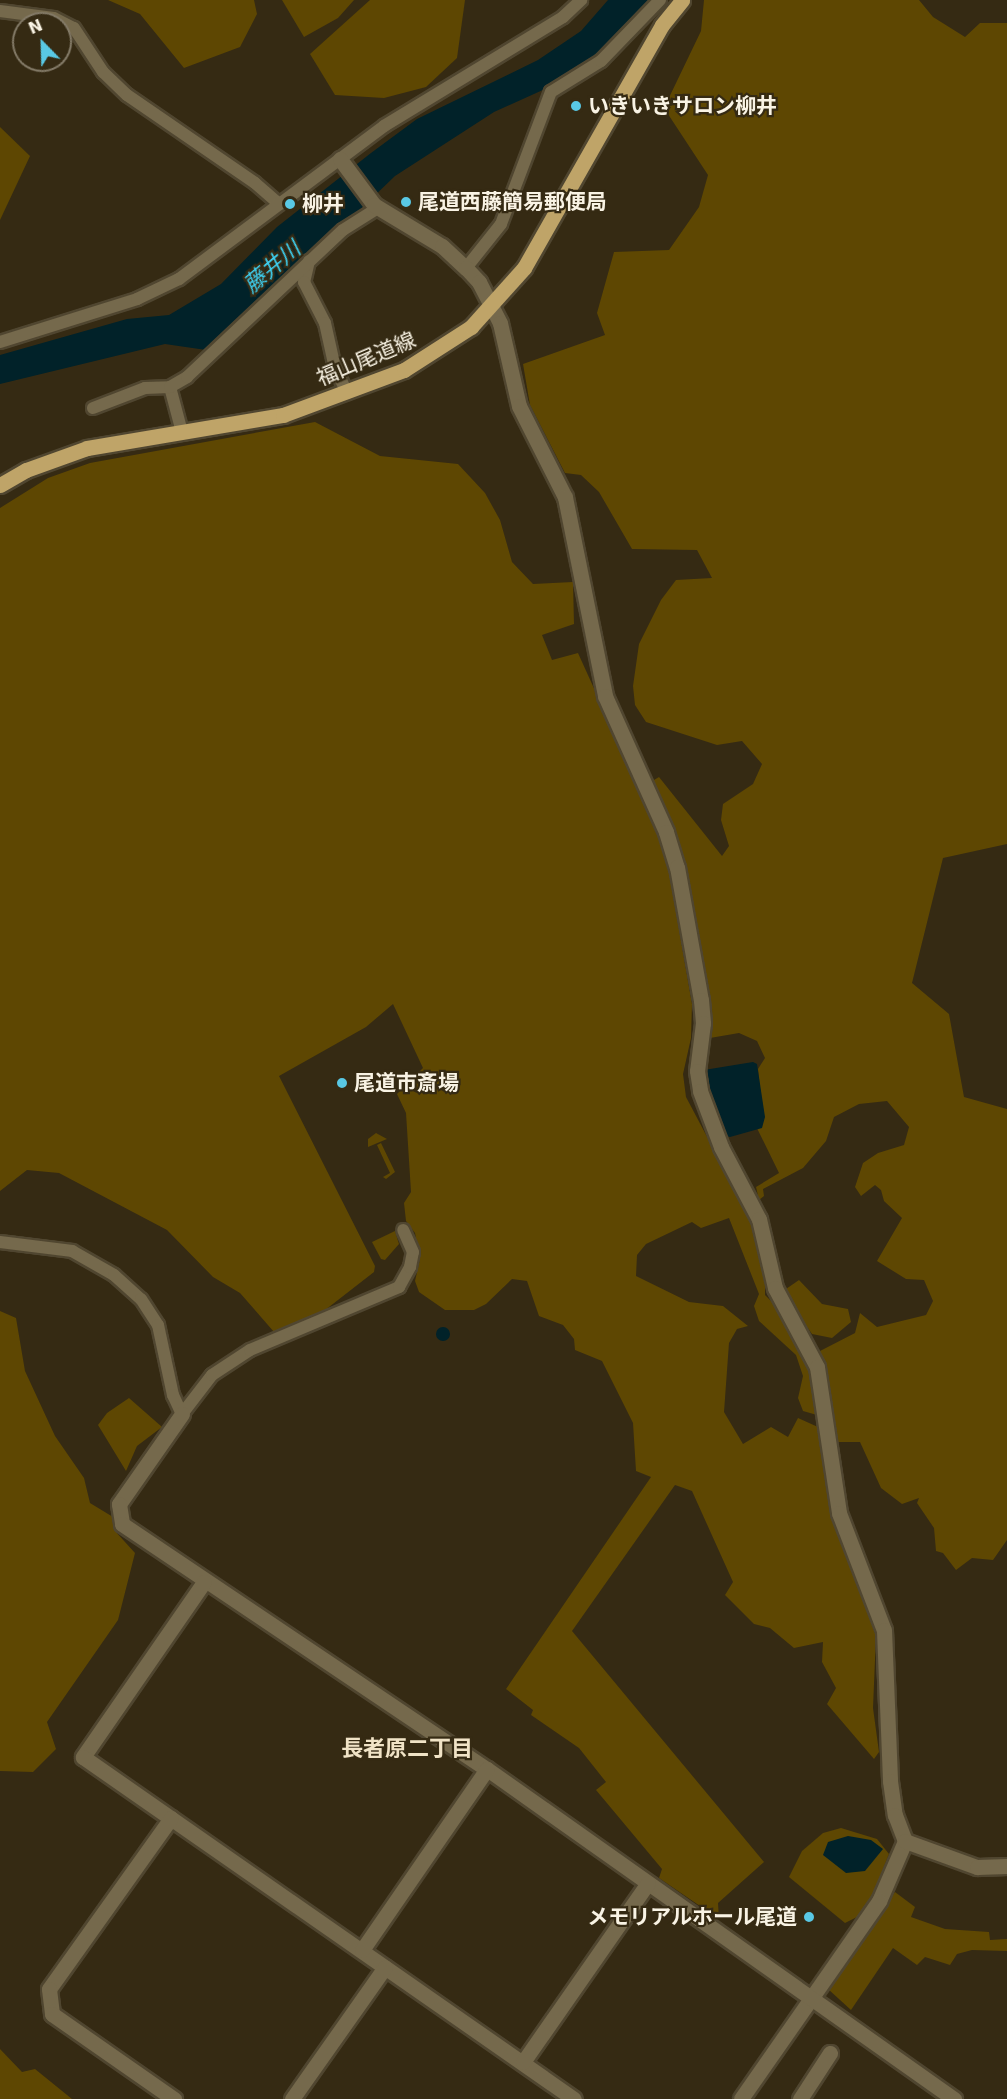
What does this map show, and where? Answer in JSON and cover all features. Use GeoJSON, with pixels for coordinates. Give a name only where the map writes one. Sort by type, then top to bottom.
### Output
{"type":"FeatureCollection","features":[{"type":"Feature","properties":{"kind":"main road","name":"福山尾道線"},"geometry":{"type":"LineString","coordinates":[[0,485],[26,470],[87,448],[283,415],[347,393],[435,352],[471,327],[494,305],[524,268],[575,184],[662,25],[682,0]]}},
{"type":"Feature","properties":{"kind":"street"},"geometry":{"type":"LineString","coordinates":[[0,342],[127,302],[179,279],[384,126],[563,17],[581,0]]}},
{"type":"Feature","properties":{"kind":"street"},"geometry":{"type":"LineString","coordinates":[[659,1],[662,25]]}},
{"type":"Feature","properties":{"kind":"street"},"geometry":{"type":"LineString","coordinates":[[466,268],[501,224],[551,92],[601,61],[659,1]]}},
{"type":"Feature","properties":{"kind":"street"},"geometry":{"type":"LineString","coordinates":[[0,10],[54,18],[74,28],[103,72],[127,95],[255,183],[279,204]]}},
{"type":"Feature","properties":{"kind":"street"},"geometry":{"type":"LineString","coordinates":[[340,159],[374,204],[442,246],[466,268],[494,305],[519,406],[565,497],[604,696],[666,832],[677,867],[701,1000],[703,1023],[697,1071],[700,1091],[721,1147],[759,1219],[775,1288],[817,1367],[839,1513],[884,1630],[890,1781],[895,1815],[905,1840],[879,1901],[741,2099]]}},
{"type":"Feature","properties":{"kind":"street"},"geometry":{"type":"LineString","coordinates":[[93,408],[145,388],[170,387],[187,377],[309,261],[374,204]]}},
{"type":"Feature","properties":{"kind":"street"},"geometry":{"type":"LineString","coordinates":[[309,261],[304,282],[325,323],[335,368],[347,393]]}},
{"type":"Feature","properties":{"kind":"street"},"geometry":{"type":"LineString","coordinates":[[170,387],[182,432]]}},
{"type":"Feature","properties":{"kind":"street"},"geometry":{"type":"LineString","coordinates":[[403,1230],[413,1252],[411,1267],[399,1287],[250,1350],[212,1375],[119,1504],[118,1516],[122,1524],[204,1582],[487,1769],[809,2000],[954,2099]]}},
{"type":"Feature","properties":{"kind":"street"},"geometry":{"type":"LineString","coordinates":[[0,1242],[72,1251],[114,1275],[141,1299],[158,1325],[172,1395],[182,1414]]}},
{"type":"Feature","properties":{"kind":"street"},"geometry":{"type":"LineString","coordinates":[[204,1582],[83,1757],[523,2062],[555,2093],[574,2099]]}},
{"type":"Feature","properties":{"kind":"street"},"geometry":{"type":"LineString","coordinates":[[362,1950],[487,1769]]}},
{"type":"Feature","properties":{"kind":"street"},"geometry":{"type":"LineString","coordinates":[[171,1818],[49,1989],[52,2014],[174,2099]]}},
{"type":"Feature","properties":{"kind":"street"},"geometry":{"type":"LineString","coordinates":[[905,1840],[976,1867],[1007,1866]]}},
{"type":"Feature","properties":{"kind":"street"},"geometry":{"type":"LineString","coordinates":[[523,2062],[648,1883]]}},
{"type":"Feature","properties":{"kind":"street"},"geometry":{"type":"LineString","coordinates":[[292,2099],[385,1967]]}},
{"type":"Feature","properties":{"kind":"street"},"geometry":{"type":"LineString","coordinates":[[800,2099],[831,2053]]}},
{"type":"Feature","properties":{"kind":"shaded area"},"geometry":{"type":"Polygon","coordinates":[[[108,0],[254,0],[257,14],[240,47],[184,68],[140,14],[108,0]]]}},
{"type":"Feature","properties":{"kind":"shaded area"},"geometry":{"type":"Polygon","coordinates":[[[282,0],[354,0],[338,18],[304,37],[282,0]]]}},
{"type":"Feature","properties":{"kind":"shaded area"},"geometry":{"type":"Polygon","coordinates":[[[370,0],[465,0],[457,58],[426,87],[384,98],[335,95],[310,54],[370,0]]]}},
{"type":"Feature","properties":{"kind":"shaded area"},"geometry":{"type":"Polygon","coordinates":[[[704,0],[919,0],[933,17],[965,37],[980,23],[1007,23],[1007,844],[943,858],[912,983],[949,1014],[964,1097],[1007,1109],[1007,1540],[993,1560],[972,1558],[956,1570],[943,1553],[936,1551],[934,1528],[917,1503],[919,1498],[902,1504],[881,1488],[860,1442],[837,1442],[820,1351],[855,1333],[860,1313],[877,1327],[926,1315],[933,1301],[924,1280],[906,1279],[877,1261],[902,1218],[884,1201],[881,1190],[875,1185],[861,1196],[855,1187],[863,1163],[878,1153],[904,1145],[909,1127],[887,1101],[859,1104],[834,1117],[826,1141],[803,1168],[763,1189],[764,1196],[759,1200],[756,1187],[779,1173],[752,1118],[760,1089],[758,1069],[765,1058],[757,1041],[739,1033],[710,1038],[706,982],[683,865],[649,783],[659,777],[722,856],[729,846],[721,820],[723,804],[753,784],[762,764],[742,741],[717,745],[646,722],[635,705],[633,686],[639,644],[661,600],[676,580],[712,578],[697,550],[632,549],[599,492],[581,475],[565,473],[530,405],[523,364],[605,335],[597,313],[614,252],[669,250],[699,207],[708,175],[664,108],[701,31],[704,0]]]}},
{"type":"Feature","properties":{"kind":"shaded area"},"geometry":{"type":"Polygon","coordinates":[[[0,127],[30,156],[0,220],[0,127]]]}},
{"type":"Feature","properties":{"kind":"shaded area"},"geometry":{"type":"Polygon","coordinates":[[[315,422],[380,456],[458,464],[485,493],[500,520],[512,562],[533,584],[573,582],[574,624],[542,635],[552,660],[578,653],[664,843],[692,1004],[691,1038],[683,1074],[686,1097],[749,1216],[765,1275],[765,1295],[781,1311],[811,1365],[817,1415],[803,1411],[798,1398],[803,1376],[796,1355],[759,1321],[754,1306],[759,1294],[729,1218],[701,1228],[692,1222],[646,1244],[637,1255],[636,1276],[689,1302],[723,1306],[748,1326],[737,1329],[729,1343],[724,1412],[743,1444],[771,1427],[788,1437],[798,1418],[818,1427],[830,1506],[876,1636],[873,1708],[879,1752],[874,1759],[827,1704],[836,1688],[822,1662],[823,1642],[794,1648],[770,1628],[754,1624],[725,1595],[733,1582],[692,1491],[675,1485],[572,1631],[764,1862],[718,1903],[719,1919],[659,1878],[662,1869],[596,1790],[606,1782],[579,1748],[531,1715],[533,1710],[506,1689],[651,1477],[636,1471],[633,1423],[602,1361],[575,1350],[574,1339],[563,1325],[539,1316],[527,1281],[512,1279],[486,1304],[474,1310],[445,1310],[419,1292],[415,1281],[420,1259],[415,1233],[406,1221],[404,1203],[411,1192],[406,1113],[397,1094],[423,1068],[393,1004],[366,1027],[279,1076],[375,1266],[374,1272],[320,1314],[274,1332],[240,1293],[213,1277],[167,1230],[59,1173],[27,1170],[0,1191],[0,508],[48,478],[90,463],[315,422]]]}},
{"type":"Feature","properties":{"kind":"shaded area"},"geometry":{"type":"Polygon","coordinates":[[[376,1133],[387,1139],[368,1147],[368,1139],[376,1133]]]}},
{"type":"Feature","properties":{"kind":"shaded area"},"geometry":{"type":"Polygon","coordinates":[[[381,1143],[395,1172],[386,1179],[383,1177],[390,1173],[377,1145],[381,1143]]]}},
{"type":"Feature","properties":{"kind":"shaded area"},"geometry":{"type":"Polygon","coordinates":[[[395,1231],[399,1244],[385,1260],[381,1259],[372,1242],[395,1231]]]}},
{"type":"Feature","properties":{"kind":"shaded area"},"geometry":{"type":"Polygon","coordinates":[[[799,1280],[822,1304],[848,1309],[851,1322],[832,1338],[812,1334],[794,1308],[786,1289],[799,1280]]]}},
{"type":"Feature","properties":{"kind":"shaded area"},"geometry":{"type":"Polygon","coordinates":[[[0,1311],[16,1318],[25,1371],[55,1436],[84,1478],[90,1503],[113,1517],[115,1531],[135,1553],[118,1620],[47,1722],[56,1749],[33,1772],[0,1771],[0,1311]]]}},
{"type":"Feature","properties":{"kind":"shaded area"},"geometry":{"type":"Polygon","coordinates":[[[129,1398],[162,1427],[137,1446],[126,1471],[98,1425],[107,1413],[129,1398]]]}},
{"type":"Feature","properties":{"kind":"shaded area"},"geometry":{"type":"Polygon","coordinates":[[[841,1828],[877,1839],[889,1854],[872,1897],[859,1916],[845,1923],[789,1877],[802,1851],[823,1833],[841,1828]]]}},
{"type":"Feature","properties":{"kind":"shaded area"},"geometry":{"type":"Polygon","coordinates":[[[895,1892],[915,1907],[911,1917],[945,1929],[989,1932],[990,1940],[1007,1939],[1007,1951],[972,1950],[957,1954],[950,1965],[925,1957],[917,1965],[893,1948],[851,2010],[828,1989],[895,1892]]]}},
{"type":"Feature","properties":{"kind":"shaded area"},"geometry":{"type":"Polygon","coordinates":[[[0,2049],[22,2072],[35,2069],[72,2099],[0,2099],[0,2049]]]}},
{"type":"Feature","properties":{"kind":"water","name":"藤井川"},"geometry":{"type":"Polygon","coordinates":[[[608,0],[650,0],[592,60],[556,84],[494,112],[395,176],[213,351],[165,344],[0,384],[0,355],[127,319],[169,315],[221,284],[277,227],[417,119],[538,60],[581,31],[608,0]]]}},
{"type":"Feature","properties":{"kind":"water"},"geometry":{"type":"Polygon","coordinates":[[[753,1062],[757,1064],[765,1117],[762,1128],[730,1137],[722,1135],[710,1104],[704,1070],[753,1062]]]}},
{"type":"Feature","properties":{"kind":"water"},"geometry":{"type":"Polygon","coordinates":[[[443,1327],[448,1329],[450,1334],[448,1339],[443,1341],[438,1339],[436,1334],[438,1329],[443,1327]]]}},
{"type":"Feature","properties":{"kind":"water"},"geometry":{"type":"Polygon","coordinates":[[[848,1836],[871,1840],[883,1849],[865,1871],[846,1873],[823,1855],[828,1842],[848,1836]]]}},
{"type":"Feature","properties":{"kind":"place","name":"いきいきサロン柳井"},"geometry":{"type":"Point","coordinates":[576,106]}},
{"type":"Feature","properties":{"kind":"place","name":"尾道西藤簡易郵便局"},"geometry":{"type":"Point","coordinates":[406,202]}},
{"type":"Feature","properties":{"kind":"place","name":"柳井"},"geometry":{"type":"Point","coordinates":[290,204]}},
{"type":"Feature","properties":{"kind":"place","name":"尾道市斎場"},"geometry":{"type":"Point","coordinates":[342,1083]}},
{"type":"Feature","properties":{"kind":"place","name":"メモリアルホール尾道"},"geometry":{"type":"Point","coordinates":[809,1917]}},
{"type":"Feature","properties":{"kind":"district","name":"長者原二丁目"},"geometry":{"type":"Point","coordinates":[407,1749]}}]}
